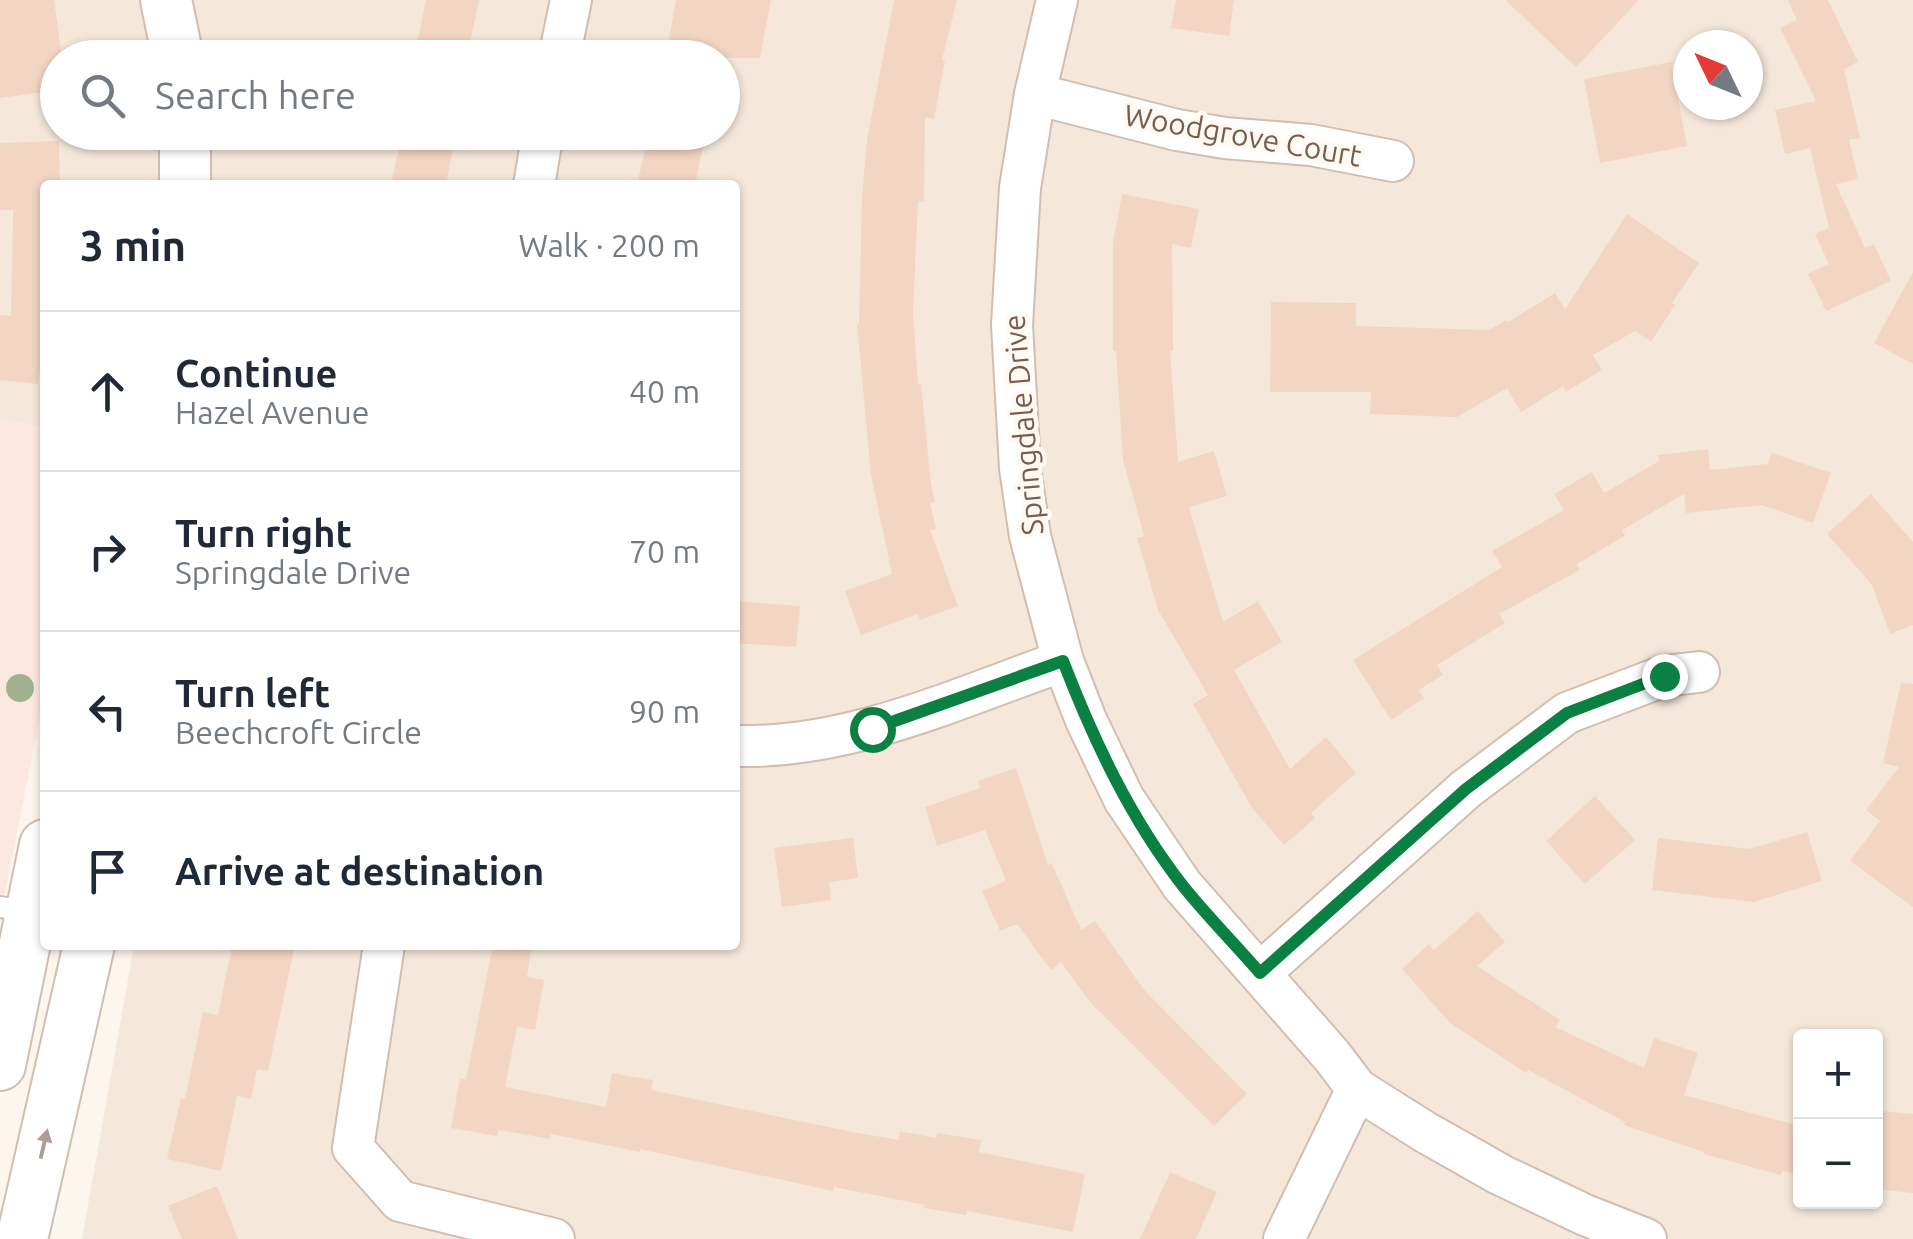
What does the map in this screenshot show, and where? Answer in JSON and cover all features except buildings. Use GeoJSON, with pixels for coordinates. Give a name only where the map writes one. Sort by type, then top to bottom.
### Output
{"type":"FeatureCollection","features":[{"type":"Feature","properties":{"kind":"street"},"geometry":{"type":"LineString","coordinates":[[166,0],[174,40]]}},
{"type":"Feature","properties":{"kind":"street"},"geometry":{"type":"LineString","coordinates":[[563,40],[571,0]]}},
{"type":"Feature","properties":{"kind":"street","name":"Springdale Drive"},"geometry":{"type":"LineString","coordinates":[[1057,0],[1034,94],[1020,188],[1012,325],[1020,468],[1030,536],[1063,661],[1086,720],[1124,798],[1182,885],[1357,1089],[1501,1175],[1646,1239]]}},
{"type":"Feature","properties":{"kind":"street","name":"Woodgrove Court"},"geometry":{"type":"LineString","coordinates":[[1034,94],[1178,130],[1311,145],[1392,161]]}},
{"type":"Feature","properties":{"kind":"street"},"geometry":{"type":"LineString","coordinates":[[185,150],[185,180]]}},
{"type":"Feature","properties":{"kind":"street"},"geometry":{"type":"LineString","coordinates":[[535,180],[541,150]]}},
{"type":"Feature","properties":{"kind":"street"},"geometry":{"type":"LineString","coordinates":[[740,746],[811,742],[872,729],[1063,661]]}},
{"type":"Feature","properties":{"kind":"street"},"geometry":{"type":"LineString","coordinates":[[1260,973],[1466,789],[1567,713],[1664,676],[1699,672]]}},
{"type":"Feature","properties":{"kind":"street"},"geometry":{"type":"LineString","coordinates":[[40,862],[25,911],[40,935]]}},
{"type":"Feature","properties":{"kind":"street"},"geometry":{"type":"LineString","coordinates":[[383,950],[353,1148],[400,1201],[554,1239]]}},
{"type":"Feature","properties":{"kind":"street"},"geometry":{"type":"LineString","coordinates":[[0,1065],[54,958]]}},
{"type":"Feature","properties":{"kind":"street"},"geometry":{"type":"LineString","coordinates":[[22,1239],[54,958]]}},
{"type":"Feature","properties":{"kind":"street"},"geometry":{"type":"LineString","coordinates":[[1284,1239],[1357,1089]]}},
{"type":"Feature","properties":{"kind":"shaded area"},"geometry":{"type":"Polygon","coordinates":[[[0,0],[1913,0],[1913,1239],[82,1239],[133,950],[740,950],[740,180],[40,180],[40,427],[0,419],[0,0]]]}},
{"type":"Feature","properties":{"kind":"shaded area"},"geometry":{"type":"Polygon","coordinates":[[[0,419],[40,427],[40,716],[0,917],[0,419]]]}},
{"type":"Feature","properties":{"kind":"route"},"geometry":{"type":"LineString","coordinates":[[872,729],[1063,661],[1124,798],[1182,885],[1260,973],[1466,789],[1567,713],[1664,676]]}}]}
